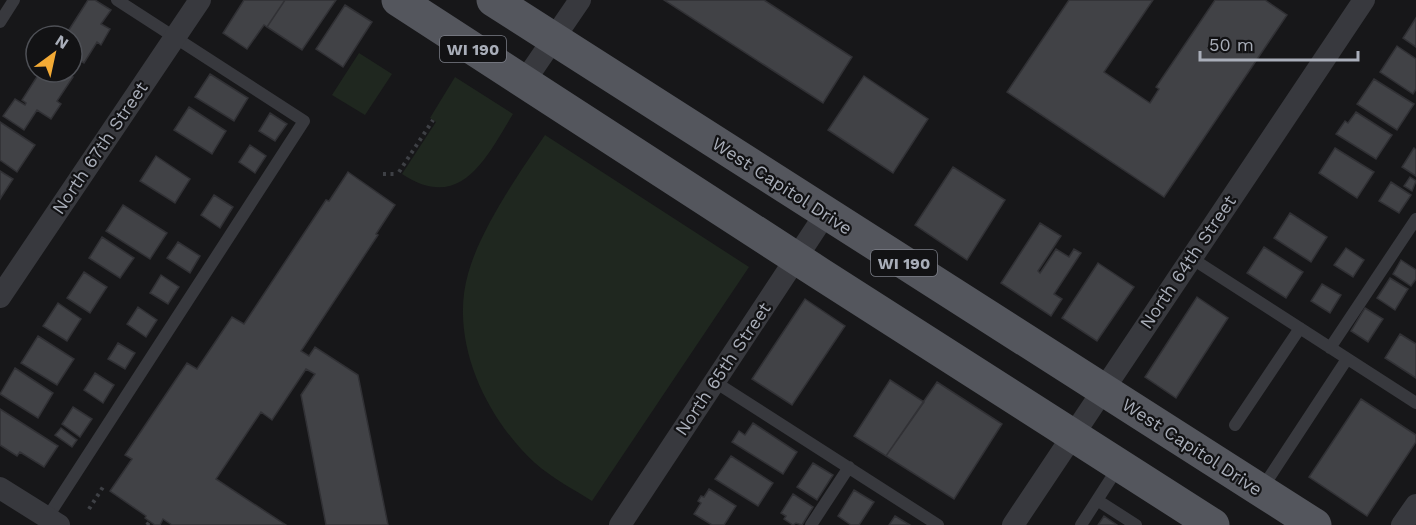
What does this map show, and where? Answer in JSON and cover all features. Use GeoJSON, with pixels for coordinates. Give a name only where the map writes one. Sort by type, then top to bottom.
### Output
{"type":"FeatureCollection","features":[{"type":"Feature","properties":{"kind":"main road","name":"WI 190"},"geometry":{"type":"LineString","coordinates":[[398,0],[1120,465],[1196,521]]}},
{"type":"Feature","properties":{"kind":"main road","name":"West Capitol Drive"},"geometry":{"type":"LineString","coordinates":[[493,0],[1315,525]]}},
{"type":"Feature","properties":{"kind":"street","name":"North 67th Street"},"geometry":{"type":"LineString","coordinates":[[0,297],[200,0]]}},
{"type":"Feature","properties":{"kind":"street"},"geometry":{"type":"LineString","coordinates":[[524,82],[579,0]]}},
{"type":"Feature","properties":{"kind":"street","name":"North 64th Street"},"geometry":{"type":"LineString","coordinates":[[1013,525],[1364,0]]}},
{"type":"Feature","properties":{"kind":"street","name":"North 65th Street"},"geometry":{"type":"LineString","coordinates":[[620,525],[826,213]]}},
{"type":"Feature","properties":{"kind":"street"},"geometry":{"type":"LineString","coordinates":[[0,488],[53,521]]}},
{"type":"Feature","properties":{"kind":"street"},"geometry":{"type":"LineString","coordinates":[[1402,525],[1416,505]]}},
{"type":"Feature","properties":{"kind":"lane"},"geometry":{"type":"LineString","coordinates":[[0,22],[14,0]]}},
{"type":"Feature","properties":{"kind":"lane"},"geometry":{"type":"LineString","coordinates":[[53,521],[304,121],[117,0]]}},
{"type":"Feature","properties":{"kind":"lane"},"geometry":{"type":"LineString","coordinates":[[1330,348],[1416,219]]}},
{"type":"Feature","properties":{"kind":"lane"},"geometry":{"type":"LineString","coordinates":[[1191,258],[1416,403]]}},
{"type":"Feature","properties":{"kind":"lane"},"geometry":{"type":"LineString","coordinates":[[1235,426],[1300,328]]}},
{"type":"Feature","properties":{"kind":"lane"},"geometry":{"type":"LineString","coordinates":[[1260,491],[1347,358]]}},
{"type":"Feature","properties":{"kind":"lane"},"geometry":{"type":"LineString","coordinates":[[715,382],[938,525]]}},
{"type":"Feature","properties":{"kind":"lane"},"geometry":{"type":"LineString","coordinates":[[1081,525],[1120,465]]}},
{"type":"Feature","properties":{"kind":"lane"},"geometry":{"type":"LineString","coordinates":[[811,525],[849,467]]}},
{"type":"Feature","properties":{"kind":"lane"},"geometry":{"type":"LineString","coordinates":[[1097,500],[1136,525]]}},
{"type":"Feature","properties":{"kind":"path"},"geometry":{"type":"LineString","coordinates":[[383,174],[397,173],[433,120]]}},
{"type":"Feature","properties":{"kind":"path"},"geometry":{"type":"LineString","coordinates":[[88,509],[103,487]]}},
{"type":"Feature","properties":{"kind":"shaded area"},"geometry":{"type":"Polygon","coordinates":[[[359,53],[392,74],[365,115],[332,95],[359,53]]]}},
{"type":"Feature","properties":{"kind":"shaded area"},"geometry":{"type":"Polygon","coordinates":[[[455,77],[513,114],[482,163],[470,175],[456,184],[440,187],[423,184],[402,174],[436,122],[430,118],[455,77]]]}},
{"type":"Feature","properties":{"kind":"shaded area"},"geometry":{"type":"Polygon","coordinates":[[[545,135],[749,267],[592,501],[535,463],[501,424],[476,377],[468,351],[464,325],[463,300],[468,274],[481,239],[501,202],[545,135]]]}},
{"type":"Feature","properties":{"kind":"building"},"geometry":{"type":"Polygon","coordinates":[[[88,0],[95,0],[111,10],[101,24],[110,29],[101,45],[97,42],[84,63],[84,24],[73,24],[88,0]]]}},
{"type":"Feature","properties":{"kind":"building"},"geometry":{"type":"Polygon","coordinates":[[[244,0],[285,0],[267,27],[264,25],[247,49],[223,33],[244,0]]]}},
{"type":"Feature","properties":{"kind":"building"},"geometry":{"type":"Polygon","coordinates":[[[285,0],[336,0],[302,50],[267,27],[285,0]]]}},
{"type":"Feature","properties":{"kind":"building"},"geometry":{"type":"Polygon","coordinates":[[[664,0],[764,0],[852,57],[823,103],[664,0]]]}},
{"type":"Feature","properties":{"kind":"building"},"geometry":{"type":"Polygon","coordinates":[[[1069,0],[1153,0],[1104,72],[1150,103],[1159,89],[1156,87],[1215,0],[1265,0],[1287,15],[1164,197],[1007,92],[1069,0]]]}},
{"type":"Feature","properties":{"kind":"building"},"geometry":{"type":"Polygon","coordinates":[[[345,5],[372,22],[343,67],[316,49],[345,5]]]}},
{"type":"Feature","properties":{"kind":"building"},"geometry":{"type":"Polygon","coordinates":[[[1416,18],[1416,47],[1403,38],[1416,18]]]}},
{"type":"Feature","properties":{"kind":"building"},"geometry":{"type":"Polygon","coordinates":[[[1397,46],[1416,59],[1416,89],[1413,94],[1380,72],[1397,46]]]}},
{"type":"Feature","properties":{"kind":"building"},"geometry":{"type":"Polygon","coordinates":[[[210,74],[248,98],[234,121],[195,97],[210,74]]]}},
{"type":"Feature","properties":{"kind":"building"},"geometry":{"type":"Polygon","coordinates":[[[864,76],[928,119],[893,173],[828,130],[864,76]]]}},
{"type":"Feature","properties":{"kind":"building"},"geometry":{"type":"Polygon","coordinates":[[[1374,79],[1414,104],[1397,130],[1357,104],[1374,79]]]}},
{"type":"Feature","properties":{"kind":"building"},"geometry":{"type":"Polygon","coordinates":[[[32,84],[68,84],[57,101],[61,104],[51,119],[37,110],[24,130],[3,116],[15,99],[25,105],[26,103],[22,100],[32,84]]]}},
{"type":"Feature","properties":{"kind":"building"},"geometry":{"type":"Polygon","coordinates":[[[189,107],[226,131],[212,154],[174,130],[189,107]]]}},
{"type":"Feature","properties":{"kind":"building"},"geometry":{"type":"Polygon","coordinates":[[[1356,112],[1392,135],[1376,159],[1336,134],[1345,121],[1348,123],[1356,112]]]}},
{"type":"Feature","properties":{"kind":"building"},"geometry":{"type":"Polygon","coordinates":[[[270,113],[287,124],[275,141],[259,131],[270,113]]]}},
{"type":"Feature","properties":{"kind":"building"},"geometry":{"type":"Polygon","coordinates":[[[0,122],[35,145],[17,172],[0,160],[0,122]]]}},
{"type":"Feature","properties":{"kind":"building"},"geometry":{"type":"Polygon","coordinates":[[[250,145],[266,156],[255,173],[239,162],[250,145]]]}},
{"type":"Feature","properties":{"kind":"building"},"geometry":{"type":"Polygon","coordinates":[[[1335,148],[1374,172],[1357,198],[1319,173],[1335,148]]]}},
{"type":"Feature","properties":{"kind":"building"},"geometry":{"type":"Polygon","coordinates":[[[1414,148],[1416,150],[1416,176],[1402,167],[1414,148]]]}},
{"type":"Feature","properties":{"kind":"building"},"geometry":{"type":"Polygon","coordinates":[[[156,156],[190,179],[175,203],[140,181],[156,156]]]}},
{"type":"Feature","properties":{"kind":"building"},"geometry":{"type":"Polygon","coordinates":[[[953,167],[1005,200],[967,260],[915,225],[953,167]]]}},
{"type":"Feature","properties":{"kind":"building"},"geometry":{"type":"Polygon","coordinates":[[[0,171],[13,179],[0,199],[0,171]]]}},
{"type":"Feature","properties":{"kind":"building"},"geometry":{"type":"Polygon","coordinates":[[[348,172],[395,205],[376,234],[378,235],[301,351],[309,356],[315,347],[358,375],[388,525],[326,525],[301,395],[315,374],[306,369],[272,420],[261,412],[216,479],[286,525],[172,525],[163,519],[160,525],[155,525],[110,491],[132,459],[125,455],[187,363],[197,369],[232,317],[244,324],[326,200],[329,201],[348,172]]]}},
{"type":"Feature","properties":{"kind":"building"},"geometry":{"type":"Polygon","coordinates":[[[1410,177],[1416,181],[1412,191],[1404,186],[1410,177]]]}},
{"type":"Feature","properties":{"kind":"building"},"geometry":{"type":"Polygon","coordinates":[[[1391,182],[1411,195],[1399,213],[1379,201],[1391,182]]]}},
{"type":"Feature","properties":{"kind":"building"},"geometry":{"type":"Polygon","coordinates":[[[214,195],[233,207],[220,228],[201,215],[214,195]]]}},
{"type":"Feature","properties":{"kind":"building"},"geometry":{"type":"Polygon","coordinates":[[[123,205],[167,233],[150,259],[106,231],[123,205]]]}},
{"type":"Feature","properties":{"kind":"building"},"geometry":{"type":"Polygon","coordinates":[[[1290,213],[1327,237],[1311,262],[1274,238],[1290,213]]]}},
{"type":"Feature","properties":{"kind":"building"},"geometry":{"type":"Polygon","coordinates":[[[1040,223],[1061,236],[1038,271],[1040,273],[1056,249],[1069,257],[1074,249],[1081,253],[1054,294],[1062,299],[1051,316],[1001,283],[1040,223]]]}},
{"type":"Feature","properties":{"kind":"building"},"geometry":{"type":"Polygon","coordinates":[[[102,237],[134,258],[120,278],[89,258],[102,237]]]}},
{"type":"Feature","properties":{"kind":"building"},"geometry":{"type":"Polygon","coordinates":[[[178,242],[200,256],[190,273],[167,258],[178,242]]]}},
{"type":"Feature","properties":{"kind":"building"},"geometry":{"type":"Polygon","coordinates":[[[1264,247],[1303,272],[1286,298],[1247,273],[1264,247]]]}},
{"type":"Feature","properties":{"kind":"building"},"geometry":{"type":"Polygon","coordinates":[[[1346,248],[1364,260],[1353,277],[1334,265],[1346,248]]]}},
{"type":"Feature","properties":{"kind":"building"},"geometry":{"type":"Polygon","coordinates":[[[1401,260],[1416,270],[1416,279],[1411,286],[1393,274],[1401,260]]]}},
{"type":"Feature","properties":{"kind":"building"},"geometry":{"type":"Polygon","coordinates":[[[1098,263],[1134,287],[1097,341],[1062,318],[1098,263]]]}},
{"type":"Feature","properties":{"kind":"building"},"geometry":{"type":"Polygon","coordinates":[[[84,272],[107,287],[90,313],[67,298],[84,272]]]}},
{"type":"Feature","properties":{"kind":"building"},"geometry":{"type":"Polygon","coordinates":[[[161,275],[179,287],[168,304],[150,293],[161,275]]]}},
{"type":"Feature","properties":{"kind":"building"},"geometry":{"type":"Polygon","coordinates":[[[1390,278],[1408,289],[1395,310],[1377,298],[1390,278]]]}},
{"type":"Feature","properties":{"kind":"building"},"geometry":{"type":"Polygon","coordinates":[[[1322,284],[1341,295],[1330,313],[1311,301],[1322,284]]]}},
{"type":"Feature","properties":{"kind":"building"},"geometry":{"type":"Polygon","coordinates":[[[1197,297],[1228,318],[1176,398],[1145,377],[1197,297]]]}},
{"type":"Feature","properties":{"kind":"building"},"geometry":{"type":"Polygon","coordinates":[[[805,299],[845,326],[792,405],[752,379],[805,299]]]}},
{"type":"Feature","properties":{"kind":"building"},"geometry":{"type":"Polygon","coordinates":[[[58,303],[81,319],[67,341],[43,326],[58,303]]]}},
{"type":"Feature","properties":{"kind":"building"},"geometry":{"type":"Polygon","coordinates":[[[138,307],[157,320],[146,337],[127,324],[138,307]]]}},
{"type":"Feature","properties":{"kind":"building"},"geometry":{"type":"Polygon","coordinates":[[[1365,308],[1383,319],[1368,342],[1351,331],[1365,308]]]}},
{"type":"Feature","properties":{"kind":"building"},"geometry":{"type":"Polygon","coordinates":[[[1400,334],[1416,344],[1416,378],[1385,358],[1400,334]]]}},
{"type":"Feature","properties":{"kind":"building"},"geometry":{"type":"Polygon","coordinates":[[[38,336],[74,359],[57,385],[21,363],[38,336]]]}},
{"type":"Feature","properties":{"kind":"building"},"geometry":{"type":"Polygon","coordinates":[[[118,343],[135,353],[125,369],[108,359],[118,343]]]}},
{"type":"Feature","properties":{"kind":"building"},"geometry":{"type":"Polygon","coordinates":[[[15,368],[53,393],[38,418],[0,394],[15,368]]]}},
{"type":"Feature","properties":{"kind":"building"},"geometry":{"type":"Polygon","coordinates":[[[95,373],[114,385],[103,403],[84,390],[95,373]]]}},
{"type":"Feature","properties":{"kind":"building"},"geometry":{"type":"Polygon","coordinates":[[[890,380],[924,402],[886,456],[854,436],[890,380]]]}},
{"type":"Feature","properties":{"kind":"building"},"geometry":{"type":"Polygon","coordinates":[[[937,382],[1002,424],[954,499],[886,456],[937,382]]]}},
{"type":"Feature","properties":{"kind":"building"},"geometry":{"type":"Polygon","coordinates":[[[1361,399],[1416,435],[1416,442],[1367,516],[1309,477],[1361,399]]]}},
{"type":"Feature","properties":{"kind":"building"},"geometry":{"type":"Polygon","coordinates":[[[73,407],[92,419],[80,437],[62,424],[73,407]]]}},
{"type":"Feature","properties":{"kind":"building"},"geometry":{"type":"Polygon","coordinates":[[[0,409],[58,446],[44,467],[20,452],[17,456],[0,445],[0,409]]]}},
{"type":"Feature","properties":{"kind":"building"},"geometry":{"type":"Polygon","coordinates":[[[753,423],[797,452],[783,474],[732,442],[739,431],[745,435],[753,423]]]}},
{"type":"Feature","properties":{"kind":"building"},"geometry":{"type":"Polygon","coordinates":[[[61,428],[77,440],[72,447],[55,435],[61,428]]]}},
{"type":"Feature","properties":{"kind":"building"},"geometry":{"type":"Polygon","coordinates":[[[731,456],[773,483],[758,506],[715,479],[731,456]]]}},
{"type":"Feature","properties":{"kind":"building"},"geometry":{"type":"Polygon","coordinates":[[[813,463],[833,475],[817,500],[797,487],[813,463]]]}},
{"type":"Feature","properties":{"kind":"building"},"geometry":{"type":"Polygon","coordinates":[[[709,489],[736,506],[724,525],[712,525],[694,514],[701,503],[698,501],[701,496],[704,497],[709,489]]]}},
{"type":"Feature","properties":{"kind":"building"},"geometry":{"type":"Polygon","coordinates":[[[854,490],[874,502],[859,525],[851,525],[838,516],[854,490]]]}},
{"type":"Feature","properties":{"kind":"building"},"geometry":{"type":"Polygon","coordinates":[[[793,494],[813,507],[802,525],[796,523],[793,525],[784,519],[786,516],[781,513],[793,494]]]}},
{"type":"Feature","properties":{"kind":"building"},"geometry":{"type":"Polygon","coordinates":[[[895,516],[910,525],[889,525],[895,516]]]}},
{"type":"Feature","properties":{"kind":"building"},"geometry":{"type":"Polygon","coordinates":[[[1104,516],[1117,525],[1098,525],[1104,516]]]}}]}
